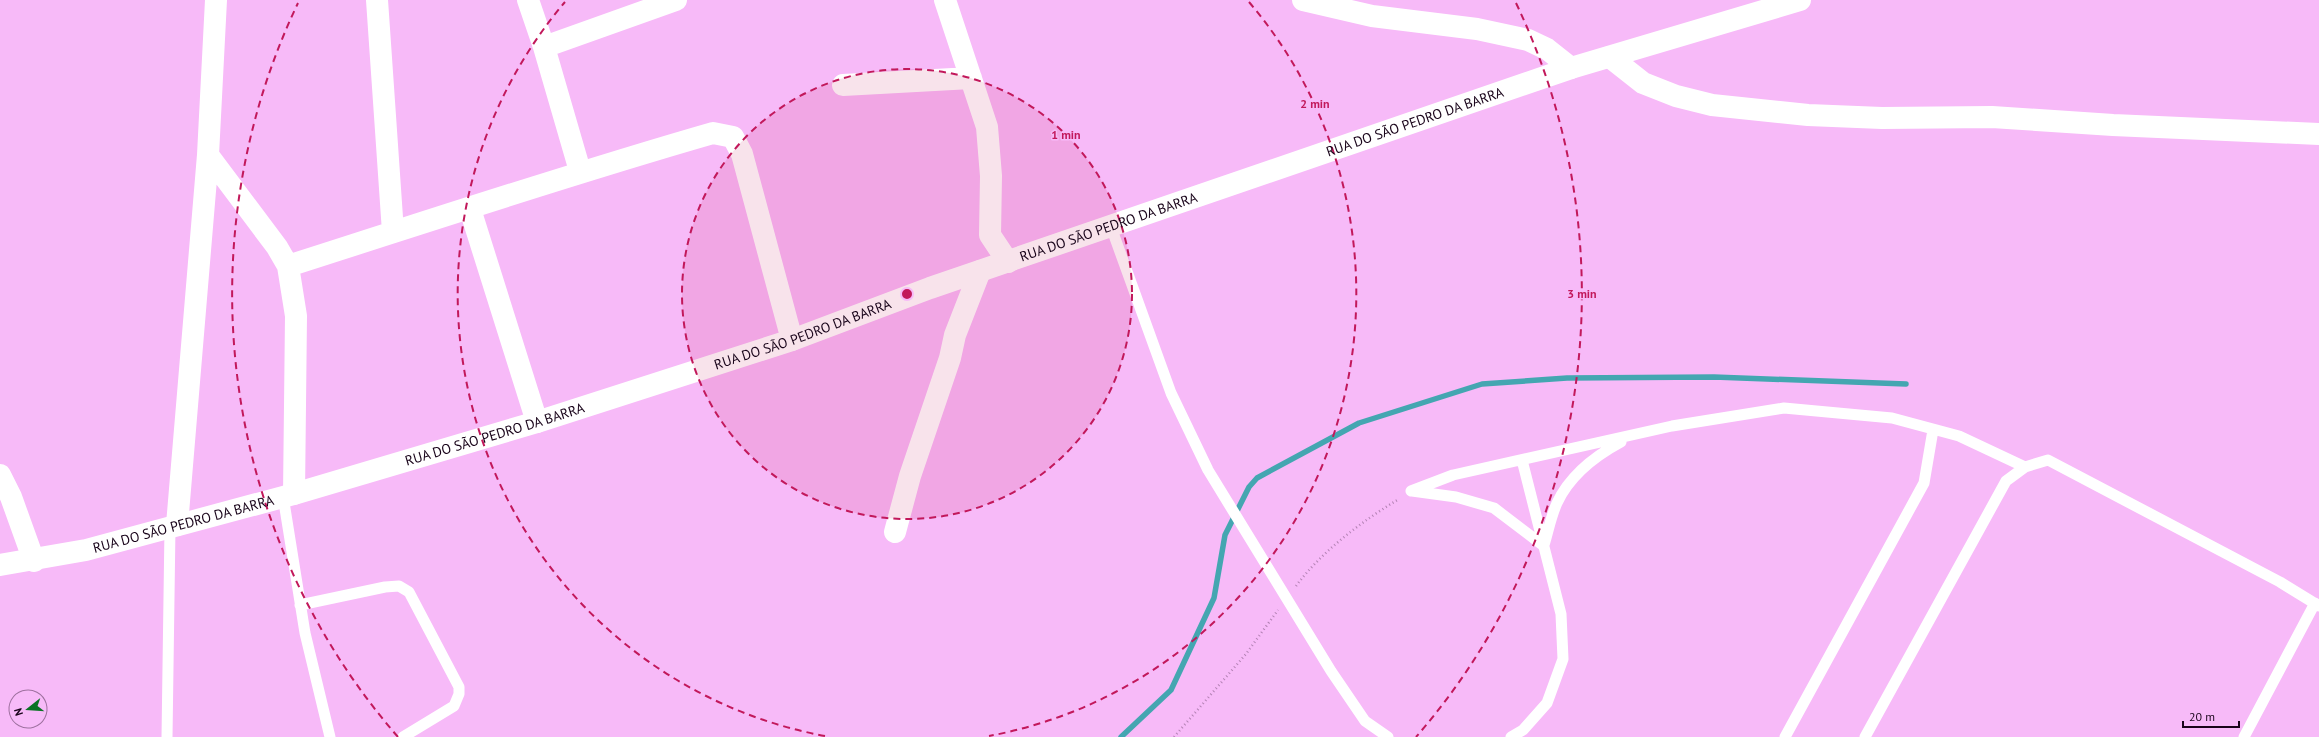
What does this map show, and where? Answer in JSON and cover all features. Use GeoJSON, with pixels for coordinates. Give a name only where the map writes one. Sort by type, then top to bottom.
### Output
{"type":"FeatureCollection","features":[{"type":"Feature","properties":{"kind":"street"},"geometry":{"type":"LineString","coordinates":[[174,526],[208,155],[216,0]]}},
{"type":"Feature","properties":{"kind":"street"},"geometry":{"type":"LineString","coordinates":[[377,0],[393,232]]}},
{"type":"Feature","properties":{"kind":"street"},"geometry":{"type":"LineString","coordinates":[[528,0],[544,47],[580,172]]}},
{"type":"Feature","properties":{"kind":"street"},"geometry":{"type":"LineString","coordinates":[[544,47],[676,0]]}},
{"type":"Feature","properties":{"kind":"street"},"geometry":{"type":"LineString","coordinates":[[945,0],[987,127],[991,176],[990,235],[1008,262]]}},
{"type":"Feature","properties":{"kind":"street"},"geometry":{"type":"LineString","coordinates":[[1303,0],[1371,8],[1528,40],[1547,49],[1571,68]]}},
{"type":"Feature","properties":{"kind":"street","name":"RUA DO SÃO PEDRO DA BARRA"},"geometry":{"type":"LineString","coordinates":[[0,565],[34,561],[86,550],[289,495],[537,422],[792,340],[980,271],[1571,68],[1800,0]]}},
{"type":"Feature","properties":{"kind":"street"},"geometry":{"type":"LineString","coordinates":[[1610,57],[1642,83],[1676,96],[1712,105],[1808,115],[1882,118],[1992,117],[2113,125],[2319,134]]}},
{"type":"Feature","properties":{"kind":"street"},"geometry":{"type":"LineString","coordinates":[[843,85],[971,78]]}},
{"type":"Feature","properties":{"kind":"street"},"geometry":{"type":"LineString","coordinates":[[288,266],[470,209],[580,172],[712,133],[733,137],[742,154],[792,340]]}},
{"type":"Feature","properties":{"kind":"street"},"geometry":{"type":"LineString","coordinates":[[208,155],[265,231],[288,266],[296,316],[289,495]]}},
{"type":"Feature","properties":{"kind":"street"},"geometry":{"type":"LineString","coordinates":[[470,209],[537,422]]}},
{"type":"Feature","properties":{"kind":"street"},"geometry":{"type":"LineString","coordinates":[[895,532],[910,476],[950,358],[955,335],[980,271]]}},
{"type":"Feature","properties":{"kind":"street"},"geometry":{"type":"LineString","coordinates":[[0,474],[11,497],[34,561]]}},
{"type":"Feature","properties":{"kind":"lane"},"geometry":{"type":"LineString","coordinates":[[1111,226],[1171,393],[1208,470],[1302,623],[1365,720],[1388,737]]}},
{"type":"Feature","properties":{"kind":"lane"},"geometry":{"type":"LineString","coordinates":[[1544,546],[1494,508],[1456,497],[1411,491],[1452,475],[1672,426],[1784,408],[1892,418],[1959,436],[2025,467]]}},
{"type":"Feature","properties":{"kind":"lane"},"geometry":{"type":"LineString","coordinates":[[1785,737],[1924,483],[1933,430]]}},
{"type":"Feature","properties":{"kind":"lane"},"geometry":{"type":"LineString","coordinates":[[1544,546],[1557,503],[1581,469],[1604,451],[1634,435]]}},
{"type":"Feature","properties":{"kind":"lane"},"geometry":{"type":"LineString","coordinates":[[1511,737],[1523,730],[1547,703],[1563,659],[1561,614],[1522,460]]}},
{"type":"Feature","properties":{"kind":"lane"},"geometry":{"type":"LineString","coordinates":[[1865,737],[2006,481],[2025,467],[2048,460],[2280,582],[2317,604],[2244,737]]}},
{"type":"Feature","properties":{"kind":"lane"},"geometry":{"type":"LineString","coordinates":[[289,495],[300,605],[330,737]]}},
{"type":"Feature","properties":{"kind":"lane"},"geometry":{"type":"LineString","coordinates":[[167,737],[174,526]]}},
{"type":"Feature","properties":{"kind":"lane"},"geometry":{"type":"LineString","coordinates":[[300,605],[385,587],[399,586],[409,592],[459,687],[459,694],[454,706],[403,737]]}},
{"type":"Feature","properties":{"kind":"waterway"},"geometry":{"type":"LineString","coordinates":[[1121,737],[1171,690],[1214,598],[1225,535],[1249,487],[1257,478],[1359,423],[1482,384],[1567,378],[1714,377],[1906,384]]}}]}
